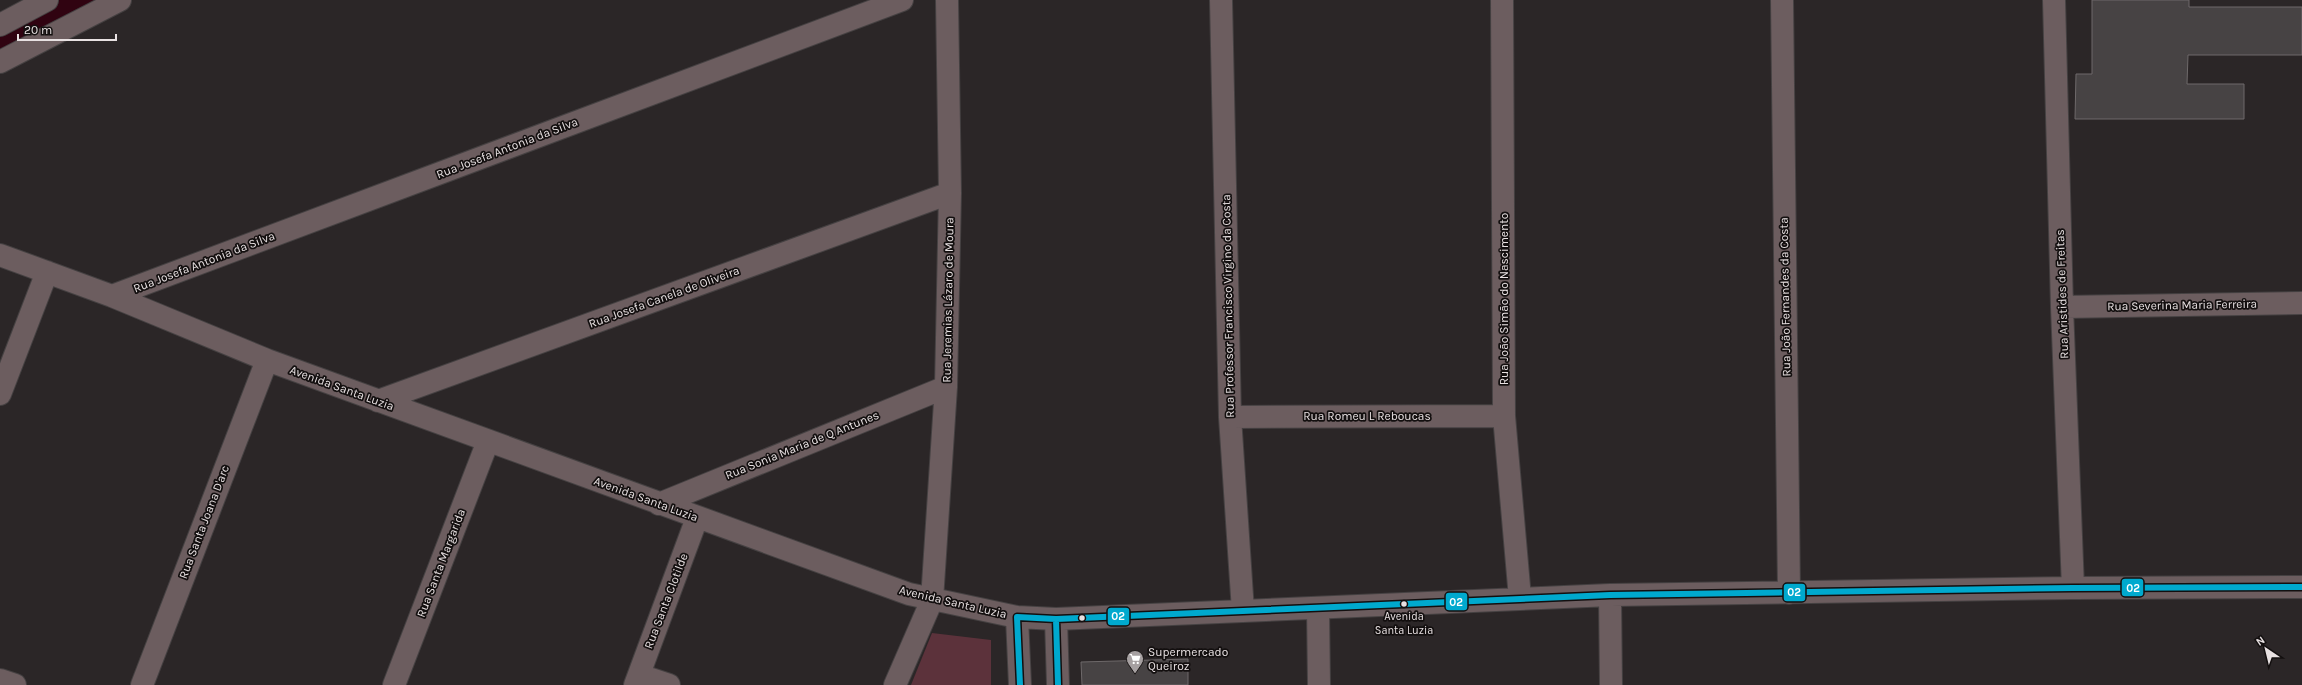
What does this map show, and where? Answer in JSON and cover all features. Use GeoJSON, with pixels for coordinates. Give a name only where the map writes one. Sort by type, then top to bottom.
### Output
{"type":"FeatureCollection","features":[{"type":"Feature","properties":{"kind":"street"},"geometry":{"type":"LineString","coordinates":[[0,25],[47,0]]}},
{"type":"Feature","properties":{"kind":"street"},"geometry":{"type":"LineString","coordinates":[[0,62],[120,0]]}},
{"type":"Feature","properties":{"kind":"street","name":"Rua Josefa Antonia da Silva"},"geometry":{"type":"LineString","coordinates":[[112,296],[902,0]]}},
{"type":"Feature","properties":{"kind":"street","name":"Rua Jeremias Lázaro de Moura"},"geometry":{"type":"LineString","coordinates":[[895,685],[932,600],[946,387],[950,193],[947,0]]}},
{"type":"Feature","properties":{"kind":"street","name":"Rua Professor Francisco Virgino da Costa"},"geometry":{"type":"LineString","coordinates":[[1221,0],[1230,417],[1242,611]]}},
{"type":"Feature","properties":{"kind":"street","name":"Rua João Simão do Nascimento"},"geometry":{"type":"LineString","coordinates":[[1502,0],[1504,416],[1520,598]]}},
{"type":"Feature","properties":{"kind":"street","name":"Rua João Fernandes da Costa"},"geometry":{"type":"LineString","coordinates":[[1782,0],[1789,593]]}},
{"type":"Feature","properties":{"kind":"street","name":"Rua Aristides de Freitas"},"geometry":{"type":"LineString","coordinates":[[2054,0],[2062,307],[2073,588]]}},
{"type":"Feature","properties":{"kind":"street","name":"Rua Josefa Canela de Oliveira"},"geometry":{"type":"LineString","coordinates":[[378,400],[950,193]]}},
{"type":"Feature","properties":{"kind":"street","name":"Avenida Santa Luzia"},"geometry":{"type":"LineString","coordinates":[[0,255],[112,296],[267,360],[909,594],[1017,617],[1056,619],[1610,595],[2073,588],[2302,587]]}},
{"type":"Feature","properties":{"kind":"street"},"geometry":{"type":"LineString","coordinates":[[0,394],[47,272]]}},
{"type":"Feature","properties":{"kind":"street","name":"Rua Severina Maria Ferreira"},"geometry":{"type":"LineString","coordinates":[[2062,307],[2302,303]]}},
{"type":"Feature","properties":{"kind":"street","name":"Rua Santa Joana D'arc"},"geometry":{"type":"LineString","coordinates":[[142,685],[267,360]]}},
{"type":"Feature","properties":{"kind":"street","name":"Rua Sonia Maria de Q Antunes"},"geometry":{"type":"LineString","coordinates":[[659,504],[946,387]]}},
{"type":"Feature","properties":{"kind":"street","name":"Rua Romeu L Reboucas"},"geometry":{"type":"LineString","coordinates":[[1230,417],[1504,416]]}},
{"type":"Feature","properties":{"kind":"street","name":"Rua Santa Margarida"},"geometry":{"type":"LineString","coordinates":[[394,685],[488,441]]}},
{"type":"Feature","properties":{"kind":"street","name":"Rua Santa Clotilde"},"geometry":{"type":"LineString","coordinates":[[637,680],[697,518]]}},
{"type":"Feature","properties":{"kind":"street"},"geometry":{"type":"LineString","coordinates":[[1610,595],[1611,685]]}},
{"type":"Feature","properties":{"kind":"street"},"geometry":{"type":"LineString","coordinates":[[1318,608],[1319,685]]}},
{"type":"Feature","properties":{"kind":"street"},"geometry":{"type":"LineString","coordinates":[[1017,617],[1020,685]]}},
{"type":"Feature","properties":{"kind":"street"},"geometry":{"type":"LineString","coordinates":[[1056,619],[1058,685]]}},
{"type":"Feature","properties":{"kind":"street"},"geometry":{"type":"LineString","coordinates":[[0,680],[16,685]]}},
{"type":"Feature","properties":{"kind":"street"},"geometry":{"type":"LineString","coordinates":[[637,680],[670,685]]}},
{"type":"Feature","properties":{"kind":"shaded area"},"geometry":{"type":"Polygon","coordinates":[[[932,633],[991,640],[991,685],[911,685],[932,633]]]}},
{"type":"Feature","properties":{"kind":"building"},"geometry":{"type":"Polygon","coordinates":[[[2092,0],[2189,0],[2189,7],[2302,7],[2302,55],[2188,55],[2187,84],[2244,84],[2244,119],[2075,119],[2076,74],[2092,74],[2092,0]]]}},
{"type":"Feature","properties":{"kind":"building","name":"Supermercado Queiroz"},"geometry":{"type":"Polygon","coordinates":[[[1188,659],[1188,685],[1082,685],[1081,662],[1188,659]]]}},
{"type":"Feature","properties":{"kind":"waterway"},"geometry":{"type":"LineString","coordinates":[[0,47],[91,0]]}},
{"type":"Feature","properties":{"kind":"transit line","name":"02"},"geometry":{"type":"LineString","coordinates":[[1020,685],[1017,617],[1056,619],[1610,595],[2073,588],[2302,587]]}},
{"type":"Feature","properties":{"kind":"transit line","name":"02"},"geometry":{"type":"LineString","coordinates":[[1056,619],[1058,685]]}},
{"type":"Feature","properties":{"kind":"place","name":"Avenida Santa Luzia"},"geometry":{"type":"Point","coordinates":[1404,604]}},
{"type":"Feature","properties":{"kind":"place","name":"Supermercado Queiroz"},"geometry":{"type":"Point","coordinates":[1135,674]}}]}
